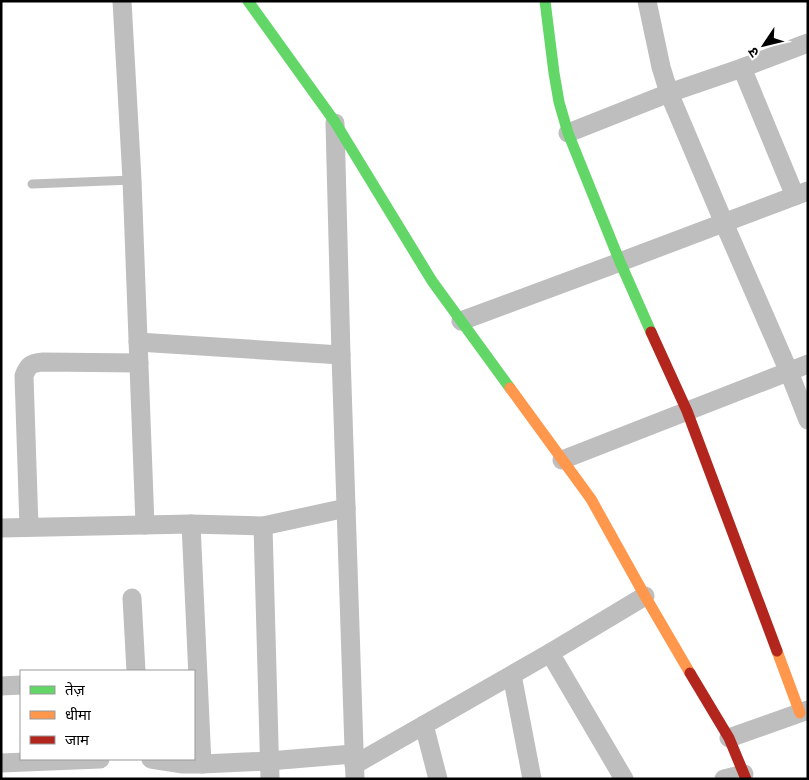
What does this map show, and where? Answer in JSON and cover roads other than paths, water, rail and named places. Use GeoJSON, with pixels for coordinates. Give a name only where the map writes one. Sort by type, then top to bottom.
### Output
{"type":"FeatureCollection","features":[{"type":"Feature","properties":{"kind":"street"},"geometry":{"type":"LineString","coordinates":[[122,1],[132,180],[145,525]]}},
{"type":"Feature","properties":{"kind":"street"},"geometry":{"type":"LineString","coordinates":[[248,1],[335,122],[432,281],[591,499],[645,596],[729,738],[745,776],[724,779]]}},
{"type":"Feature","properties":{"kind":"street"},"geometry":{"type":"LineString","coordinates":[[545,1],[559,102],[568,133],[620,262],[687,411],[804,711],[729,738]]}},
{"type":"Feature","properties":{"kind":"street"},"geometry":{"type":"LineString","coordinates":[[647,1],[661,67],[669,93],[808,420]]}},
{"type":"Feature","properties":{"kind":"street"},"geometry":{"type":"LineString","coordinates":[[568,133],[669,93],[808,43]]}},
{"type":"Feature","properties":{"kind":"street"},"geometry":{"type":"LineString","coordinates":[[461,321],[802,194],[742,68]]}},
{"type":"Feature","properties":{"kind":"street"},"geometry":{"type":"LineString","coordinates":[[335,122],[354,766]]}},
{"type":"Feature","properties":{"kind":"street"},"geometry":{"type":"LineString","coordinates":[[138,342],[341,355]]}},
{"type":"Feature","properties":{"kind":"street"},"geometry":{"type":"LineString","coordinates":[[29,527],[24,376],[26,368],[32,363],[42,362],[139,362]]}},
{"type":"Feature","properties":{"kind":"street"},"geometry":{"type":"LineString","coordinates":[[562,460],[808,364]]}},
{"type":"Feature","properties":{"kind":"street"},"geometry":{"type":"LineString","coordinates":[[1,528],[192,524],[263,526],[346,508]]}},
{"type":"Feature","properties":{"kind":"street"},"geometry":{"type":"LineString","coordinates":[[192,524],[202,764]]}},
{"type":"Feature","properties":{"kind":"street"},"geometry":{"type":"LineString","coordinates":[[263,526],[270,770]]}},
{"type":"Feature","properties":{"kind":"street"},"geometry":{"type":"LineString","coordinates":[[157,760],[183,764],[270,770],[354,766],[645,596]]}},
{"type":"Feature","properties":{"kind":"street"},"geometry":{"type":"LineString","coordinates":[[132,598],[136,670]]}},
{"type":"Feature","properties":{"kind":"street"},"geometry":{"type":"LineString","coordinates":[[550,653],[624,779]]}},
{"type":"Feature","properties":{"kind":"street"},"geometry":{"type":"LineString","coordinates":[[512,675],[532,779]]}},
{"type":"Feature","properties":{"kind":"street"},"geometry":{"type":"LineString","coordinates":[[1,686],[20,685]]}},
{"type":"Feature","properties":{"kind":"street"},"geometry":{"type":"LineString","coordinates":[[424,725],[438,779]]}},
{"type":"Feature","properties":{"kind":"street"},"geometry":{"type":"LineString","coordinates":[[1,763],[33,770],[94,760]]}},
{"type":"Feature","properties":{"kind":"lane"},"geometry":{"type":"LineString","coordinates":[[32,184],[132,180]]}}]}
